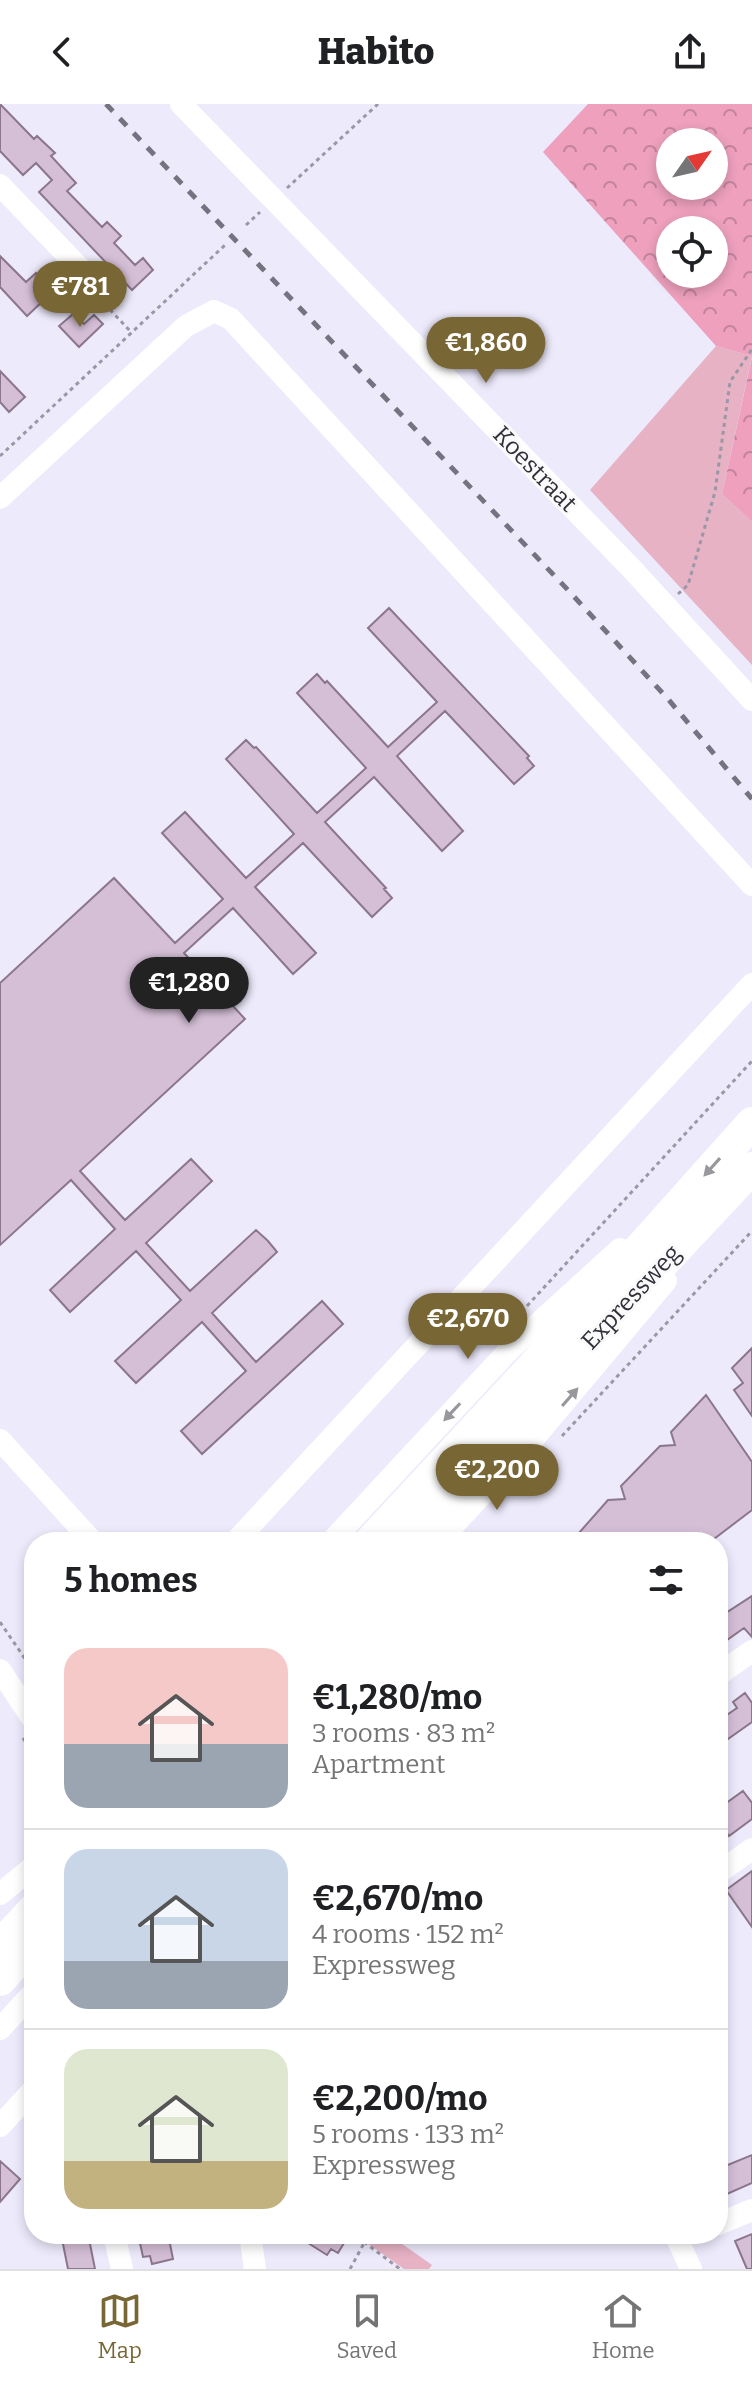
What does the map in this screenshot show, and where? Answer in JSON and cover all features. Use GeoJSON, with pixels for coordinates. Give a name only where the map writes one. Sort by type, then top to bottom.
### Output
{"type":"FeatureCollection","features":[{"type":"Feature","properties":{"kind":"highway","name":"Expressweg"},"geometry":{"type":"LineString","coordinates":[[411,1532],[684,1219],[752,1123]]}},
{"type":"Feature","properties":{"kind":"highway","name":"Expressweg"},"geometry":{"type":"LineString","coordinates":[[379,1532],[575,1321],[684,1219],[752,1168]]}},
{"type":"Feature","properties":{"kind":"highway"},"geometry":{"type":"LineString","coordinates":[[0,1946],[24,1920]]}},
{"type":"Feature","properties":{"kind":"highway"},"geometry":{"type":"LineString","coordinates":[[0,1980],[24,1954]]}},
{"type":"Feature","properties":{"kind":"street","name":"Koestraat"},"geometry":{"type":"LineString","coordinates":[[181,104],[666,605],[752,700]]}},
{"type":"Feature","properties":{"kind":"street"},"geometry":{"type":"LineString","coordinates":[[0,185],[92,281]]}},
{"type":"Feature","properties":{"kind":"street"},"geometry":{"type":"LineString","coordinates":[[0,498],[186,326],[214,311],[231,319],[752,885]]}},
{"type":"Feature","properties":{"kind":"street"},"geometry":{"type":"LineString","coordinates":[[244,1532],[752,984]]}},
{"type":"Feature","properties":{"kind":"street","name":"Expressweg"},"geometry":{"type":"LineString","coordinates":[[340,1532],[510,1349],[605,1265],[648,1220],[684,1219],[689,1255],[541,1430],[448,1532]]}},
{"type":"Feature","properties":{"kind":"street"},"geometry":{"type":"LineString","coordinates":[[0,1440],[84,1532]]}},
{"type":"Feature","properties":{"kind":"street"},"geometry":{"type":"LineString","coordinates":[[728,1668],[752,1651]]}},
{"type":"Feature","properties":{"kind":"street"},"geometry":{"type":"LineString","coordinates":[[0,1670],[24,1706]]}},
{"type":"Feature","properties":{"kind":"street"},"geometry":{"type":"LineString","coordinates":[[728,1866],[752,1849]]}},
{"type":"Feature","properties":{"kind":"street"},"geometry":{"type":"LineString","coordinates":[[0,1894],[24,1874]]}},
{"type":"Feature","properties":{"kind":"street"},"geometry":{"type":"LineString","coordinates":[[0,2029],[24,2003]]}},
{"type":"Feature","properties":{"kind":"street"},"geometry":{"type":"LineString","coordinates":[[0,2126],[24,2100]]}},
{"type":"Feature","properties":{"kind":"street"},"geometry":{"type":"LineString","coordinates":[[728,2220],[752,2210]]}},
{"type":"Feature","properties":{"kind":"street"},"geometry":{"type":"LineString","coordinates":[[116,2244],[122,2269]]}},
{"type":"Feature","properties":{"kind":"street"},"geometry":{"type":"LineString","coordinates":[[251,2244],[255,2269]]}},
{"type":"Feature","properties":{"kind":"street"},"geometry":{"type":"LineString","coordinates":[[684,2244],[691,2269]]}},
{"type":"Feature","properties":{"kind":"path"},"geometry":{"type":"LineString","coordinates":[[274,200],[378,104]]}},
{"type":"Feature","properties":{"kind":"path"},"geometry":{"type":"LineString","coordinates":[[0,455],[225,245]]}},
{"type":"Feature","properties":{"kind":"path"},"geometry":{"type":"LineString","coordinates":[[92,281],[94,293],[132,333]]}},
{"type":"Feature","properties":{"kind":"path"},"geometry":{"type":"LineString","coordinates":[[666,605],[688,585],[715,492],[730,382],[752,349]]}},
{"type":"Feature","properties":{"kind":"path"},"geometry":{"type":"LineString","coordinates":[[522,1312],[752,1061]]}},
{"type":"Feature","properties":{"kind":"path"},"geometry":{"type":"LineString","coordinates":[[560,1438],[752,1231]]}},
{"type":"Feature","properties":{"kind":"path"},"geometry":{"type":"LineString","coordinates":[[0,1622],[24,1657]]}},
{"type":"Feature","properties":{"kind":"path"},"geometry":{"type":"LineString","coordinates":[[350,2269],[363,2244]]}},
{"type":"Feature","properties":{"kind":"path"},"geometry":{"type":"LineString","coordinates":[[367,2244],[400,2269]]}},
{"type":"Feature","properties":{"kind":"shaded area"},"geometry":{"type":"Polygon","coordinates":[[[716,346],[752,356],[722,494],[752,522],[752,665],[590,490],[716,346]]]}},
{"type":"Feature","properties":{"kind":"shaded area"},"geometry":{"type":"Polygon","coordinates":[[[368,2244],[402,2244],[432,2265],[429,2269],[404,2269],[368,2244]]]}},
{"type":"Feature","properties":{"kind":"green space"},"geometry":{"type":"Polygon","coordinates":[[[588,104],[752,104],[752,356],[716,346],[664,288],[728,288],[728,216],[656,216],[656,279],[543,152],[588,104]]]}},
{"type":"Feature","properties":{"kind":"green space"},"geometry":{"type":"Polygon","coordinates":[[[752,357],[752,522],[722,494],[752,357]]]}},
{"type":"Feature","properties":{"kind":"building"},"geometry":{"type":"Polygon","coordinates":[[[0,104],[34,139],[37,136],[55,153],[51,156],[76,183],[67,191],[102,227],[107,222],[121,236],[114,243],[135,265],[143,258],[153,270],[132,290],[39,192],[52,180],[36,163],[23,175],[0,151],[0,104]]]}},
{"type":"Feature","properties":{"kind":"building"},"geometry":{"type":"Polygon","coordinates":[[[0,256],[26,282],[36,273],[46,284],[36,293],[43,301],[27,316],[0,287],[0,256]]]}},
{"type":"Feature","properties":{"kind":"building"},"geometry":{"type":"Polygon","coordinates":[[[73,314],[84,324],[94,315],[103,324],[79,347],[59,326],[73,314]]]}},
{"type":"Feature","properties":{"kind":"building"},"geometry":{"type":"Polygon","coordinates":[[[0,371],[25,397],[9,412],[0,402],[0,371]]]}},
{"type":"Feature","properties":{"kind":"building"},"geometry":{"type":"Polygon","coordinates":[[[389,608],[529,756],[527,758],[534,766],[514,784],[445,711],[397,756],[463,831],[442,851],[374,777],[325,822],[392,898],[372,917],[303,843],[255,887],[316,953],[293,974],[233,908],[184,953],[245,1019],[80,1171],[125,1220],[191,1159],[212,1181],[146,1243],[190,1291],[256,1230],[268,1241],[277,1252],[212,1313],[256,1362],[322,1301],[343,1324],[202,1454],[181,1431],[246,1371],[202,1322],[136,1383],[115,1361],[181,1300],[136,1251],[70,1312],[50,1290],[115,1229],[71,1180],[0,1245],[0,983],[114,878],[175,943],[223,899],[162,833],[185,812],[246,878],[294,834],[226,759],[246,740],[317,813],[366,768],[297,693],[317,674],[388,747],[437,702],[368,628],[389,608]]]}},
{"type":"Feature","properties":{"kind":"building"},"geometry":{"type":"Polygon","coordinates":[[[752,1348],[752,1416],[734,1390],[743,1383],[732,1368],[752,1348]]]}},
{"type":"Feature","properties":{"kind":"building"},"geometry":{"type":"Polygon","coordinates":[[[706,1395],[752,1462],[752,1510],[723,1532],[580,1532],[608,1500],[625,1499],[621,1486],[660,1446],[675,1445],[671,1432],[706,1395]]]}},
{"type":"Feature","properties":{"kind":"building"},"geometry":{"type":"Polygon","coordinates":[[[752,1596],[752,1637],[744,1628],[728,1639],[728,1612],[752,1596]]]}},
{"type":"Feature","properties":{"kind":"building"},"geometry":{"type":"Polygon","coordinates":[[[745,1693],[752,1703],[752,1722],[728,1739],[728,1714],[737,1708],[733,1702],[745,1693]]]}},
{"type":"Feature","properties":{"kind":"building"},"geometry":{"type":"Polygon","coordinates":[[[743,1791],[752,1803],[752,1819],[729,1836],[728,1835],[728,1802],[743,1791]]]}},
{"type":"Feature","properties":{"kind":"building"},"geometry":{"type":"Polygon","coordinates":[[[752,1871],[752,1927],[728,1893],[728,1889],[752,1871]]]}},
{"type":"Feature","properties":{"kind":"building"},"geometry":{"type":"Polygon","coordinates":[[[752,2155],[752,2183],[728,2194],[728,2165],[752,2155]]]}},
{"type":"Feature","properties":{"kind":"building"},"geometry":{"type":"Polygon","coordinates":[[[0,2161],[20,2179],[0,2202],[0,2161]]]}},
{"type":"Feature","properties":{"kind":"building"},"geometry":{"type":"Polygon","coordinates":[[[752,2234],[752,2269],[747,2269],[735,2241],[752,2234]]]}},
{"type":"Feature","properties":{"kind":"building"},"geometry":{"type":"Polygon","coordinates":[[[63,2244],[90,2244],[95,2269],[68,2269],[63,2244]]]}},
{"type":"Feature","properties":{"kind":"building"},"geometry":{"type":"Polygon","coordinates":[[[140,2244],[170,2244],[173,2259],[152,2264],[150,2256],[143,2257],[140,2244]]]}},
{"type":"Feature","properties":{"kind":"building"},"geometry":{"type":"Polygon","coordinates":[[[310,2244],[343,2244],[338,2253],[331,2249],[327,2255],[310,2244]]]}},
{"type":"Feature","properties":{"kind":"railway"},"geometry":{"type":"LineString","coordinates":[[106,104],[568,590],[668,699],[752,799]]}}]}
